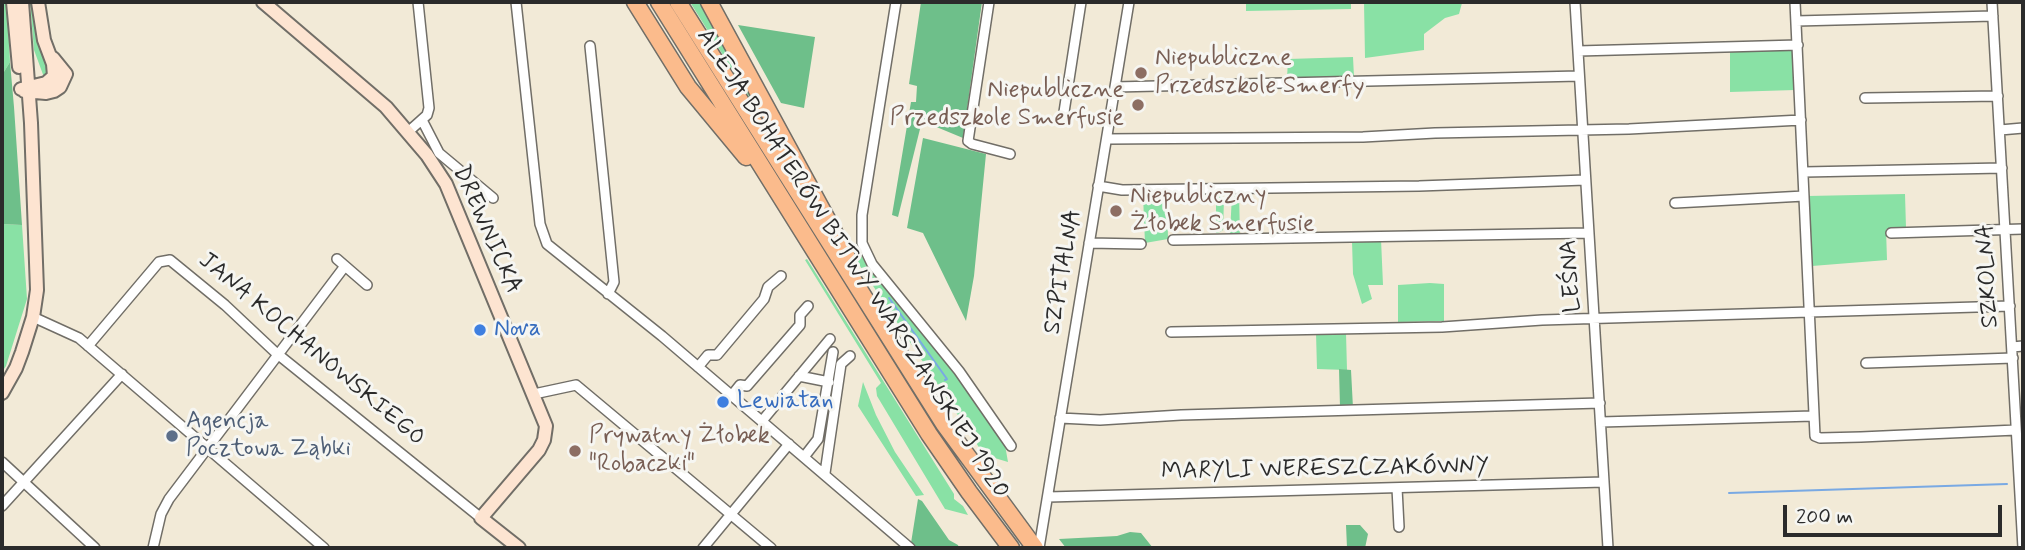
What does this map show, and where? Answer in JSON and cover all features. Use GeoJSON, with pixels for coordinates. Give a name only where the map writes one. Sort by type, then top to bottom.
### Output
{"type":"FeatureCollection","features":[{"type":"Feature","properties":{"kind":"highway"},"geometry":{"type":"LineString","coordinates":[[635,2],[688,87],[740,151],[768,178]]}},
{"type":"Feature","properties":{"kind":"highway","name":"ALEJA BOHATERÓW BITWY WARSZAWSKIEJ 1920"},"geometry":{"type":"LineString","coordinates":[[659,2],[929,434],[1011,548]]}},
{"type":"Feature","properties":{"kind":"highway","name":"ALEJA BOHATERÓW BITWY WARSZAWSKIEJ 1920"},"geometry":{"type":"LineString","coordinates":[[678,2],[944,424],[993,495],[1037,548]]}},
{"type":"Feature","properties":{"kind":"highway"},"geometry":{"type":"LineString","coordinates":[[709,2],[835,232],[875,316]]}},
{"type":"Feature","properties":{"kind":"street"},"geometry":{"type":"LineString","coordinates":[[13,2],[26,90]]}},
{"type":"Feature","properties":{"kind":"street"},"geometry":{"type":"LineString","coordinates":[[2,393],[16,368],[33,317],[37,276],[22,2]]}},
{"type":"Feature","properties":{"kind":"street"},"geometry":{"type":"LineString","coordinates":[[26,90],[54,92],[64,83],[64,70],[50,54],[44,40],[38,2]]}},
{"type":"Feature","properties":{"kind":"street","name":"DREWNICKA"},"geometry":{"type":"LineString","coordinates":[[262,2],[365,87],[408,132],[446,184],[546,426],[542,445],[481,518]]}},
{"type":"Feature","properties":{"kind":"street"},"geometry":{"type":"LineString","coordinates":[[408,132],[428,115],[429,108],[418,2]]}},
{"type":"Feature","properties":{"kind":"street"},"geometry":{"type":"LineString","coordinates":[[516,2],[540,224],[547,244],[789,443],[808,453],[825,473],[911,548]]}},
{"type":"Feature","properties":{"kind":"street"},"geometry":{"type":"LineString","coordinates":[[896,2],[862,215],[863,247],[879,272],[959,371],[1011,446]]}},
{"type":"Feature","properties":{"kind":"street"},"geometry":{"type":"LineString","coordinates":[[989,2],[968,141],[972,145],[1010,155]]}},
{"type":"Feature","properties":{"kind":"street"},"geometry":{"type":"LineString","coordinates":[[1064,112],[1082,2]]}},
{"type":"Feature","properties":{"kind":"street","name":"SZPITALNA"},"geometry":{"type":"LineString","coordinates":[[1037,548],[1048,497],[1129,2]]}},
{"type":"Feature","properties":{"kind":"street","name":"LEŚNA"},"geometry":{"type":"LineString","coordinates":[[1575,2],[1608,548]]}},
{"type":"Feature","properties":{"kind":"street"},"geometry":{"type":"LineString","coordinates":[[1795,2],[1814,433],[1820,438],[1834,438],[2016,430]]}},
{"type":"Feature","properties":{"kind":"street","name":"SZKOLNA"},"geometry":{"type":"LineString","coordinates":[[1992,2],[2016,430],[2021,473],[2023,548]]}},
{"type":"Feature","properties":{"kind":"street"},"geometry":{"type":"LineString","coordinates":[[1796,21],[1993,16]]}},
{"type":"Feature","properties":{"kind":"street"},"geometry":{"type":"LineString","coordinates":[[1578,51],[1798,45]]}},
{"type":"Feature","properties":{"kind":"street"},"geometry":{"type":"LineString","coordinates":[[590,46],[614,282],[608,294]]}},
{"type":"Feature","properties":{"kind":"street"},"geometry":{"type":"LineString","coordinates":[[1115,87],[1579,76]]}},
{"type":"Feature","properties":{"kind":"street"},"geometry":{"type":"LineString","coordinates":[[1865,98],[1998,96]]}},
{"type":"Feature","properties":{"kind":"street"},"geometry":{"type":"LineString","coordinates":[[422,120],[439,153],[493,198]]}},
{"type":"Feature","properties":{"kind":"street"},"geometry":{"type":"LineString","coordinates":[[1107,139],[1363,137],[1583,131],[1801,120]]}},
{"type":"Feature","properties":{"kind":"street"},"geometry":{"type":"LineString","coordinates":[[2000,130],[2023,128]]}},
{"type":"Feature","properties":{"kind":"street"},"geometry":{"type":"LineString","coordinates":[[1804,172],[2003,168]]}},
{"type":"Feature","properties":{"kind":"street"},"geometry":{"type":"LineString","coordinates":[[1098,186],[1122,190],[1585,180]]}},
{"type":"Feature","properties":{"kind":"street"},"geometry":{"type":"LineString","coordinates":[[1675,203],[1804,197]]}},
{"type":"Feature","properties":{"kind":"street"},"geometry":{"type":"LineString","coordinates":[[1891,233],[2023,229]]}},
{"type":"Feature","properties":{"kind":"street"},"geometry":{"type":"LineString","coordinates":[[1173,240],[1588,233]]}},
{"type":"Feature","properties":{"kind":"street"},"geometry":{"type":"LineString","coordinates":[[1089,243],[1141,244]]}},
{"type":"Feature","properties":{"kind":"street"},"geometry":{"type":"LineString","coordinates":[[337,259],[367,285]]}},
{"type":"Feature","properties":{"kind":"street","name":"JANA KOCHANOWSKIEGO"},"geometry":{"type":"LineString","coordinates":[[88,346],[159,262],[165,260],[176,263],[278,354],[519,548]]}},
{"type":"Feature","properties":{"kind":"street"},"geometry":{"type":"LineString","coordinates":[[152,548],[166,503],[345,266]]}},
{"type":"Feature","properties":{"kind":"street"},"geometry":{"type":"LineString","coordinates":[[698,367],[708,355],[717,355],[764,299],[768,287],[781,276]]}},
{"type":"Feature","properties":{"kind":"street"},"geometry":{"type":"LineString","coordinates":[[732,396],[740,385],[747,386],[800,325],[800,316],[808,306]]}},
{"type":"Feature","properties":{"kind":"street"},"geometry":{"type":"LineString","coordinates":[[1171,332],[1442,327],[1594,318],[2010,306]]}},
{"type":"Feature","properties":{"kind":"street"},"geometry":{"type":"LineString","coordinates":[[33,317],[79,338],[319,547]]}},
{"type":"Feature","properties":{"kind":"street"},"geometry":{"type":"LineString","coordinates":[[762,421],[830,339]]}},
{"type":"Feature","properties":{"kind":"street"},"geometry":{"type":"LineString","coordinates":[[2012,347],[2023,346]]}},
{"type":"Feature","properties":{"kind":"street"},"geometry":{"type":"LineString","coordinates":[[808,453],[818,439],[833,352]]}},
{"type":"Feature","properties":{"kind":"street"},"geometry":{"type":"LineString","coordinates":[[825,473],[841,364],[850,356]]}},
{"type":"Feature","properties":{"kind":"street"},"geometry":{"type":"LineString","coordinates":[[1866,363],[2013,358]]}},
{"type":"Feature","properties":{"kind":"street"},"geometry":{"type":"LineString","coordinates":[[2,506],[122,374]]}},
{"type":"Feature","properties":{"kind":"street"},"geometry":{"type":"LineString","coordinates":[[799,376],[829,382]]}},
{"type":"Feature","properties":{"kind":"street"},"geometry":{"type":"LineString","coordinates":[[534,394],[576,385],[771,548]]}},
{"type":"Feature","properties":{"kind":"street"},"geometry":{"type":"LineString","coordinates":[[1060,418],[1100,420],[1181,415],[1600,403]]}},
{"type":"Feature","properties":{"kind":"street"},"geometry":{"type":"LineString","coordinates":[[1601,422],[1813,416]]}},
{"type":"Feature","properties":{"kind":"street"},"geometry":{"type":"LineString","coordinates":[[703,548],[789,443]]}},
{"type":"Feature","properties":{"kind":"street"},"geometry":{"type":"LineString","coordinates":[[2,462],[95,548]]}},
{"type":"Feature","properties":{"kind":"street","name":"MARYLI WERESZCZAKÓWNY"},"geometry":{"type":"LineString","coordinates":[[1048,497],[1604,482]]}},
{"type":"Feature","properties":{"kind":"street"},"geometry":{"type":"LineString","coordinates":[[1397,488],[1399,527]]}},
{"type":"Feature","properties":{"kind":"green space"},"geometry":{"type":"Polygon","coordinates":[[[2,2],[7,2],[10,62],[2,75],[2,2]]]}},
{"type":"Feature","properties":{"kind":"green space"},"geometry":{"type":"Polygon","coordinates":[[[30,2],[34,2],[51,73],[45,80],[34,50],[30,2]]]}},
{"type":"Feature","properties":{"kind":"green space"},"geometry":{"type":"Polygon","coordinates":[[[690,2],[704,2],[772,134],[690,2]]]}},
{"type":"Feature","properties":{"kind":"green space"},"geometry":{"type":"Polygon","coordinates":[[[921,2],[982,2],[963,138],[922,121],[898,217],[892,215],[911,102],[916,102],[917,86],[909,84],[921,2]]]}},
{"type":"Feature","properties":{"kind":"green space"},"geometry":{"type":"Polygon","coordinates":[[[1246,2],[1351,2],[1351,9],[1246,11],[1246,2]]]}},
{"type":"Feature","properties":{"kind":"green space"},"geometry":{"type":"Polygon","coordinates":[[[1364,2],[1462,3],[1459,14],[1445,18],[1424,34],[1424,50],[1365,58],[1364,2]]]}},
{"type":"Feature","properties":{"kind":"green space"},"geometry":{"type":"Polygon","coordinates":[[[738,25],[815,37],[804,108],[781,103],[738,25]]]}},
{"type":"Feature","properties":{"kind":"green space"},"geometry":{"type":"Polygon","coordinates":[[[1792,48],[1795,90],[1730,92],[1730,51],[1792,48]]]}},
{"type":"Feature","properties":{"kind":"green space"},"geometry":{"type":"Polygon","coordinates":[[[1353,57],[1354,77],[1287,79],[1288,59],[1353,57]]]}},
{"type":"Feature","properties":{"kind":"green space"},"geometry":{"type":"Polygon","coordinates":[[[10,62],[22,225],[2,224],[2,75],[10,62]]]}},
{"type":"Feature","properties":{"kind":"green space"},"geometry":{"type":"Polygon","coordinates":[[[923,138],[986,154],[974,276],[966,321],[923,233],[907,228],[923,138]]]}},
{"type":"Feature","properties":{"kind":"green space"},"geometry":{"type":"Polygon","coordinates":[[[1239,191],[1240,238],[1231,236],[1230,233],[1232,195],[1239,191]]]}},
{"type":"Feature","properties":{"kind":"green space"},"geometry":{"type":"Polygon","coordinates":[[[1216,192],[1220,192],[1224,200],[1223,230],[1216,233],[1216,192]]]}},
{"type":"Feature","properties":{"kind":"green space"},"geometry":{"type":"Polygon","coordinates":[[[1167,193],[1168,239],[1145,243],[1143,195],[1167,193]]]}},
{"type":"Feature","properties":{"kind":"green space"},"geometry":{"type":"Polygon","coordinates":[[[1905,194],[1906,228],[1886,229],[1887,260],[1812,266],[1808,196],[1905,194]]]}},
{"type":"Feature","properties":{"kind":"green space"},"geometry":{"type":"Polygon","coordinates":[[[2,224],[22,225],[27,299],[2,372],[2,224]]]}},
{"type":"Feature","properties":{"kind":"green space"},"geometry":{"type":"Polygon","coordinates":[[[842,233],[949,363],[1005,445],[1008,462],[988,456],[986,458],[860,266],[842,233]]]}},
{"type":"Feature","properties":{"kind":"green space"},"geometry":{"type":"Polygon","coordinates":[[[1381,239],[1383,285],[1368,285],[1372,299],[1362,304],[1353,274],[1352,241],[1381,239]]]}},
{"type":"Feature","properties":{"kind":"green space"},"geometry":{"type":"Polygon","coordinates":[[[807,259],[954,494],[954,499],[963,506],[968,515],[945,509],[877,396],[876,388],[881,383],[805,260],[807,259]]]}},
{"type":"Feature","properties":{"kind":"green space"},"geometry":{"type":"Polygon","coordinates":[[[1444,284],[1444,321],[1398,322],[1398,285],[1444,284]]]}},
{"type":"Feature","properties":{"kind":"green space"},"geometry":{"type":"Polygon","coordinates":[[[1316,333],[1346,333],[1347,370],[1317,369],[1316,333]]]}},
{"type":"Feature","properties":{"kind":"green space"},"geometry":{"type":"Polygon","coordinates":[[[1339,369],[1351,370],[1353,408],[1340,407],[1339,369]]]}},
{"type":"Feature","properties":{"kind":"green space"},"geometry":{"type":"Polygon","coordinates":[[[863,382],[895,452],[924,495],[916,496],[858,406],[863,382]]]}},
{"type":"Feature","properties":{"kind":"green space"},"geometry":{"type":"Polygon","coordinates":[[[918,499],[949,540],[959,548],[917,548],[911,543],[918,499]]]}},
{"type":"Feature","properties":{"kind":"green space"},"geometry":{"type":"Polygon","coordinates":[[[1346,525],[1360,525],[1368,534],[1365,548],[1347,548],[1346,525]]]}},
{"type":"Feature","properties":{"kind":"green space"},"geometry":{"type":"Polygon","coordinates":[[[1130,532],[1141,533],[1153,548],[1066,548],[1059,539],[1117,536],[1130,532]]]}},
{"type":"Feature","properties":{"kind":"waterway"},"geometry":{"type":"LineString","coordinates":[[258,7],[267,14]]}},
{"type":"Feature","properties":{"kind":"waterway"},"geometry":{"type":"LineString","coordinates":[[275,21],[334,70]]}},
{"type":"Feature","properties":{"kind":"waterway"},"geometry":{"type":"LineString","coordinates":[[889,298],[947,379],[945,380]]}},
{"type":"Feature","properties":{"kind":"waterway"},"geometry":{"type":"LineString","coordinates":[[1729,493],[2007,484]]}},
{"type":"Feature","properties":{"kind":"place","name":"Niepubliczne Przedszkole Smerfy"},"geometry":{"type":"Point","coordinates":[1141,73]}},
{"type":"Feature","properties":{"kind":"place","name":"Niepubliczne Przedszkole Smerfusie"},"geometry":{"type":"Point","coordinates":[1138,105]}},
{"type":"Feature","properties":{"kind":"place","name":"Niepubliczny Żłobek Smerfusie"},"geometry":{"type":"Point","coordinates":[1116,211]}},
{"type":"Feature","properties":{"kind":"place","name":"Nova"},"geometry":{"type":"Point","coordinates":[480,330]}},
{"type":"Feature","properties":{"kind":"place","name":"Lewiatan"},"geometry":{"type":"Point","coordinates":[723,402]}},
{"type":"Feature","properties":{"kind":"place","name":"Agencja Pocztowa Ząbki"},"geometry":{"type":"Point","coordinates":[172,436]}},
{"type":"Feature","properties":{"kind":"place","name":"Prywatny Żłobek \"Robaczki\""},"geometry":{"type":"Point","coordinates":[575,451]}}]}
